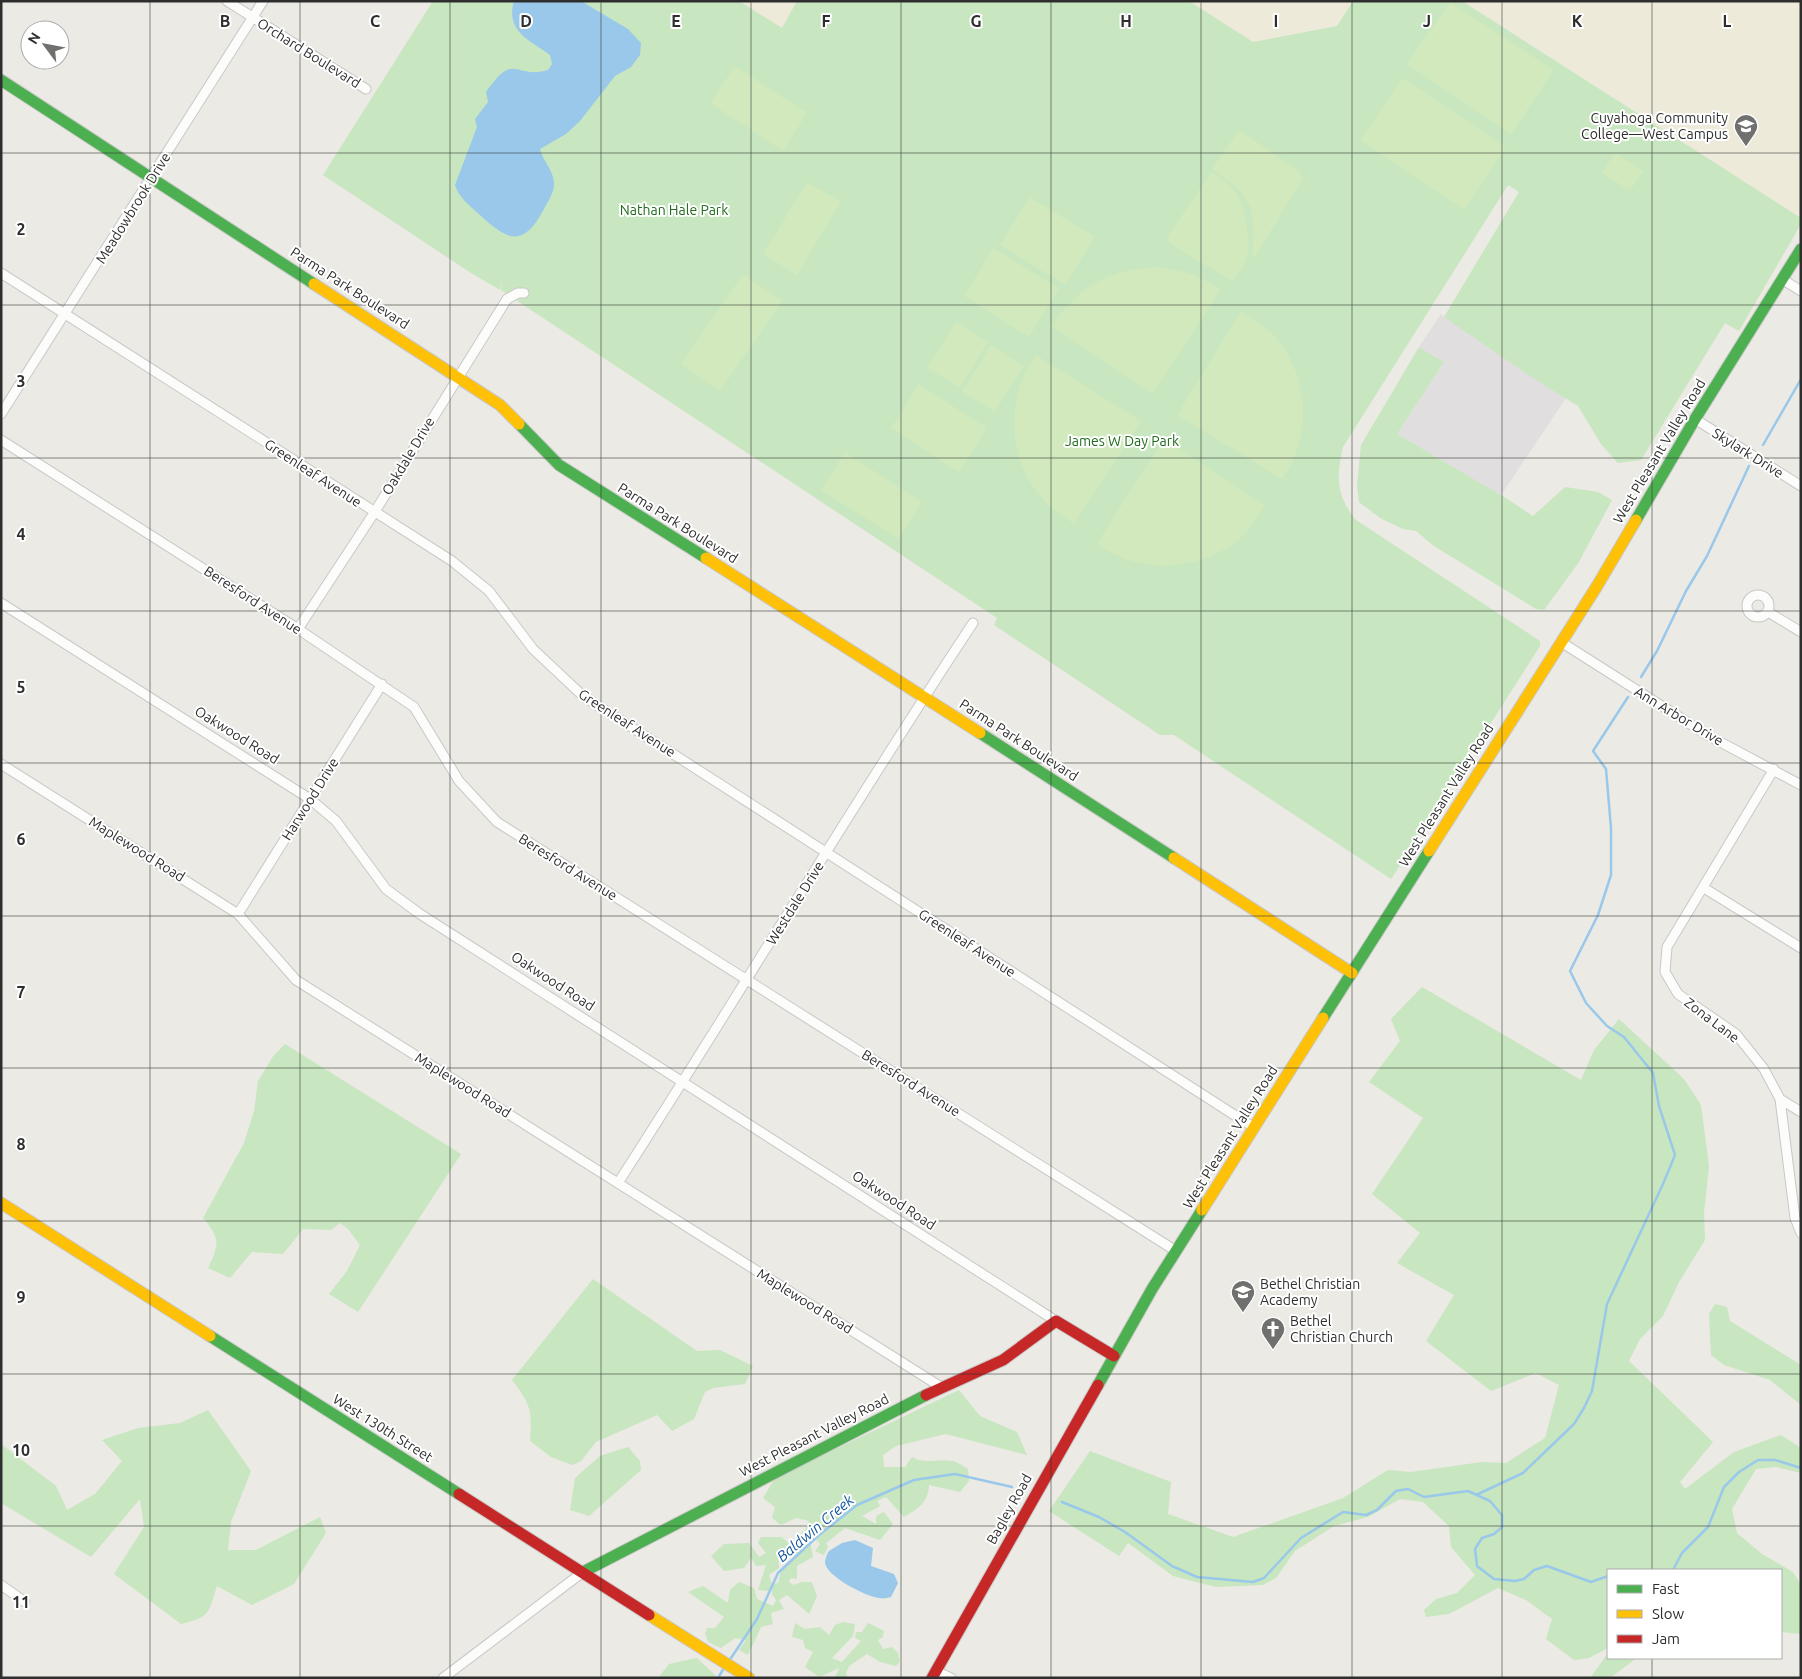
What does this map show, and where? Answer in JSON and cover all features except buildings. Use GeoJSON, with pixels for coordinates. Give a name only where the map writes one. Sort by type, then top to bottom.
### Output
{"type":"FeatureCollection","features":[{"type":"Feature","properties":{"kind":"main road","name":"Parma Park Boulevard"},"geometry":{"type":"LineString","coordinates":[[1,80],[500,405],[531,434],[545,454],[558,465],[924,696],[1352,973]]}},
{"type":"Feature","properties":{"kind":"main road","name":"West Pleasant Valley Road"},"geometry":{"type":"LineString","coordinates":[[1114,1356],[1176,1251],[1560,642],[1801,249]]}},
{"type":"Feature","properties":{"kind":"main road","name":"West 130th Street"},"geometry":{"type":"LineString","coordinates":[[1,1203],[749,1678]]}},
{"type":"Feature","properties":{"kind":"main road","name":"West Pleasant Valley Road"},"geometry":{"type":"LineString","coordinates":[[583,1572],[941,1387],[1003,1360],[1056,1321]]}},
{"type":"Feature","properties":{"kind":"main road","name":"Oakwood Road"},"geometry":{"type":"LineString","coordinates":[[1056,1321],[1114,1356]]}},
{"type":"Feature","properties":{"kind":"main road","name":"Bagley Road"},"geometry":{"type":"LineString","coordinates":[[934,1674],[1114,1356]]}},
{"type":"Feature","properties":{"kind":"street","name":"Orchard Boulevard"},"geometry":{"type":"LineString","coordinates":[[228,1],[366,89]]}},
{"type":"Feature","properties":{"kind":"street","name":"Meadowbrook Drive"},"geometry":{"type":"LineString","coordinates":[[1,414],[263,1]]}},
{"type":"Feature","properties":{"kind":"street","name":"Greenleaf Avenue"},"geometry":{"type":"LineString","coordinates":[[1,273],[374,513],[452,561],[489,591],[533,649],[583,696],[1253,1127]]}},
{"type":"Feature","properties":{"kind":"street"},"geometry":{"type":"LineString","coordinates":[[1782,279],[1801,291]]}},
{"type":"Feature","properties":{"kind":"street","name":"Oakdale Drive"},"geometry":{"type":"LineString","coordinates":[[298,629],[374,513],[457,376],[507,299],[518,293],[524,293]]}},
{"type":"Feature","properties":{"kind":"street","name":"Skylark Drive"},"geometry":{"type":"LineString","coordinates":[[1695,419],[1801,486]]}},
{"type":"Feature","properties":{"kind":"street","name":"Beresford Avenue"},"geometry":{"type":"LineString","coordinates":[[1,440],[298,629],[414,707],[459,781],[498,822],[1176,1251]]}},
{"type":"Feature","properties":{"kind":"street","name":"Oakwood Road"},"geometry":{"type":"LineString","coordinates":[[1,603],[310,799],[336,822],[386,889],[420,914],[1056,1321]]}},
{"type":"Feature","properties":{"kind":"street"},"geometry":{"type":"LineString","coordinates":[[1768,612],[1801,632]]}},
{"type":"Feature","properties":{"kind":"street","name":"Westdale Drive"},"geometry":{"type":"LineString","coordinates":[[618,1183],[684,1083],[924,696],[972,623]]}},
{"type":"Feature","properties":{"kind":"street","name":"Ann Arbor Drive"},"geometry":{"type":"LineString","coordinates":[[1560,642],[1709,736],[1801,785]]}},
{"type":"Feature","properties":{"kind":"street","name":"Harwood Drive"},"geometry":{"type":"LineString","coordinates":[[238,914],[382,684]]}},
{"type":"Feature","properties":{"kind":"street","name":"Maplewood Road"},"geometry":{"type":"LineString","coordinates":[[1,764],[238,914],[296,980],[941,1387]]}},
{"type":"Feature","properties":{"kind":"street","name":"Zona Lane"},"geometry":{"type":"LineString","coordinates":[[1774,769],[1704,888],[1666,947],[1664,972],[1678,994],[1736,1034],[1764,1069],[1780,1099],[1795,1218],[1801,1233]]}},
{"type":"Feature","properties":{"kind":"street"},"geometry":{"type":"LineString","coordinates":[[1704,888],[1801,948]]}},
{"type":"Feature","properties":{"kind":"street"},"geometry":{"type":"LineString","coordinates":[[1780,1099],[1801,1112]]}},
{"type":"Feature","properties":{"kind":"street"},"geometry":{"type":"LineString","coordinates":[[443,1678],[583,1572]]}},
{"type":"Feature","properties":{"kind":"street"},"geometry":{"type":"LineString","coordinates":[[1,1585],[24,1602]]}},
{"type":"Feature","properties":{"kind":"street"},"geometry":{"type":"LineString","coordinates":[[934,1674],[950,1678]]}},
{"type":"Feature","properties":{"kind":"shaded area"},"geometry":{"type":"Polygon","coordinates":[[[739,1],[797,1],[782,28],[739,1]]]}},
{"type":"Feature","properties":{"kind":"shaded area"},"geometry":{"type":"Polygon","coordinates":[[[1189,1],[1353,1],[1337,26],[1253,42],[1189,1]]]}},
{"type":"Feature","properties":{"kind":"shaded area","name":"Cuyahoga Community College—West Campus"},"geometry":{"type":"Polygon","coordinates":[[[1462,1],[1801,1],[1801,218],[1580,76],[1462,1]]]}},
{"type":"Feature","properties":{"kind":"shaded area"},"geometry":{"type":"Polygon","coordinates":[[[1441,314],[1566,398],[1501,495],[1397,434],[1444,362],[1419,347],[1441,314]]]}},
{"type":"Feature","properties":{"kind":"green space"},"geometry":{"type":"Polygon","coordinates":[[[433,1],[739,1],[782,28],[797,1],[1189,1],[1253,42],[1337,26],[1353,1],[1462,1],[1801,218],[1801,224],[1739,331],[1725,323],[1641,460],[1618,463],[1601,444],[1578,406],[1533,378],[1444,317],[1519,192],[1508,185],[1343,447],[1339,468],[1339,485],[1349,511],[1356,520],[1540,641],[1540,646],[1440,803],[1436,805],[1436,808],[1426,820],[1427,825],[1391,879],[1174,735],[1160,735],[994,625],[997,618],[501,290],[502,280],[500,290],[471,273],[323,175],[433,1]]]}},
{"type":"Feature","properties":{"kind":"green space"},"geometry":{"type":"Polygon","coordinates":[[[1450,2],[1554,70],[1511,134],[1407,64],[1450,2]]]}},
{"type":"Feature","properties":{"kind":"green space"},"geometry":{"type":"Polygon","coordinates":[[[735,66],[807,113],[783,151],[710,103],[735,66]]]}},
{"type":"Feature","properties":{"kind":"green space"},"geometry":{"type":"Polygon","coordinates":[[[1403,78],[1506,147],[1464,210],[1360,140],[1403,78]]]}},
{"type":"Feature","properties":{"kind":"green space"},"geometry":{"type":"Polygon","coordinates":[[[1239,130],[1298,170],[1303,178],[1253,260],[1253,228],[1250,207],[1238,190],[1212,169],[1239,130]]]}},
{"type":"Feature","properties":{"kind":"green space"},"geometry":{"type":"Polygon","coordinates":[[[1615,153],[1643,171],[1630,191],[1602,173],[1615,153]]]}},
{"type":"Feature","properties":{"kind":"green space"},"geometry":{"type":"Polygon","coordinates":[[[1211,172],[1233,188],[1241,202],[1245,218],[1249,244],[1247,257],[1242,268],[1232,281],[1169,243],[1168,236],[1211,172]]]}},
{"type":"Feature","properties":{"kind":"green space"},"geometry":{"type":"Polygon","coordinates":[[[807,182],[841,202],[797,275],[763,254],[807,182]]]}},
{"type":"Feature","properties":{"kind":"green space"},"geometry":{"type":"Polygon","coordinates":[[[1030,197],[1095,237],[1065,285],[1000,245],[1030,197]]]}},
{"type":"Feature","properties":{"kind":"green space"},"geometry":{"type":"Polygon","coordinates":[[[993,248],[1059,288],[1029,337],[964,296],[993,248]]]}},
{"type":"Feature","properties":{"kind":"green space"},"geometry":{"type":"Polygon","coordinates":[[[1156,267],[1190,274],[1220,290],[1153,394],[1051,326],[1073,300],[1108,276],[1156,267]]]}},
{"type":"Feature","properties":{"kind":"green space"},"geometry":{"type":"Polygon","coordinates":[[[743,274],[782,301],[720,391],[681,364],[743,274]]]}},
{"type":"Feature","properties":{"kind":"green space"},"geometry":{"type":"Polygon","coordinates":[[[1241,311],[1275,337],[1295,369],[1300,387],[1303,406],[1299,445],[1292,463],[1282,479],[1177,415],[1241,311]]]}},
{"type":"Feature","properties":{"kind":"green space"},"geometry":{"type":"Polygon","coordinates":[[[956,322],[988,342],[960,388],[927,368],[956,322]]]}},
{"type":"Feature","properties":{"kind":"green space"},"geometry":{"type":"Polygon","coordinates":[[[991,345],[1024,366],[995,412],[962,391],[991,345]]]}},
{"type":"Feature","properties":{"kind":"green space"},"geometry":{"type":"Polygon","coordinates":[[[1419,347],[1444,362],[1397,434],[1533,516],[1565,487],[1598,492],[1612,500],[1579,562],[1544,610],[1536,609],[1434,546],[1416,531],[1403,529],[1380,518],[1359,502],[1357,486],[1361,445],[1419,347]]]}},
{"type":"Feature","properties":{"kind":"green space","name":"James W Day Park"},"geometry":{"type":"Polygon","coordinates":[[[1036,355],[1141,421],[1074,524],[1052,508],[1041,497],[1030,482],[1016,446],[1015,408],[1019,389],[1026,371],[1036,355]]]}},
{"type":"Feature","properties":{"kind":"green space"},"geometry":{"type":"Polygon","coordinates":[[[919,384],[987,428],[959,472],[891,428],[919,384]]]}},
{"type":"Feature","properties":{"kind":"green space"},"geometry":{"type":"Polygon","coordinates":[[[1164,439],[1265,506],[1239,539],[1223,550],[1206,558],[1168,565],[1130,561],[1097,543],[1164,439]]]}},
{"type":"Feature","properties":{"kind":"green space"},"geometry":{"type":"Polygon","coordinates":[[[845,452],[922,502],[898,539],[821,490],[845,452]]]}},
{"type":"Feature","properties":{"kind":"green space"},"geometry":{"type":"Polygon","coordinates":[[[1422,987],[1581,1080],[1594,1050],[1619,1019],[1684,1079],[1701,1105],[1709,1166],[1704,1212],[1705,1240],[1679,1282],[1663,1316],[1640,1339],[1629,1361],[1713,1442],[1680,1482],[1685,1489],[1734,1452],[1781,1435],[1801,1448],[1801,1473],[1776,1467],[1756,1469],[1732,1509],[1737,1533],[1762,1554],[1793,1572],[1801,1585],[1801,1634],[1782,1632],[1782,1569],[1607,1569],[1607,1649],[1589,1658],[1574,1660],[1546,1639],[1552,1619],[1526,1600],[1498,1588],[1449,1614],[1426,1617],[1424,1610],[1436,1599],[1457,1593],[1475,1575],[1451,1547],[1449,1526],[1423,1502],[1400,1499],[1368,1517],[1334,1526],[1295,1551],[1276,1578],[1263,1585],[1216,1587],[1173,1576],[1128,1543],[1119,1556],[1049,1511],[1090,1451],[1171,1482],[1168,1514],[1233,1537],[1343,1498],[1388,1470],[1411,1472],[1482,1462],[1506,1463],[1545,1438],[1559,1385],[1536,1373],[1491,1391],[1426,1341],[1454,1295],[1397,1263],[1420,1233],[1372,1194],[1423,1118],[1369,1082],[1400,1041],[1391,1019],[1422,987]]]}},
{"type":"Feature","properties":{"kind":"green space"},"geometry":{"type":"Polygon","coordinates":[[[285,1044],[461,1154],[358,1312],[329,1294],[347,1271],[360,1245],[348,1229],[340,1223],[331,1230],[303,1229],[283,1254],[252,1252],[230,1278],[208,1268],[215,1253],[216,1242],[213,1231],[203,1218],[244,1143],[254,1111],[258,1081],[274,1055],[285,1044]]]}},
{"type":"Feature","properties":{"kind":"green space"},"geometry":{"type":"Polygon","coordinates":[[[593,1279],[697,1351],[720,1350],[753,1366],[745,1384],[713,1388],[705,1392],[694,1419],[672,1431],[657,1415],[596,1442],[581,1461],[572,1465],[551,1457],[530,1441],[531,1421],[529,1408],[512,1380],[593,1279]]]}},
{"type":"Feature","properties":{"kind":"green space"},"geometry":{"type":"Polygon","coordinates":[[[1715,1304],[1727,1307],[1730,1321],[1801,1365],[1801,1405],[1770,1380],[1724,1365],[1711,1355],[1709,1314],[1715,1304]]]}},
{"type":"Feature","properties":{"kind":"green space"},"geometry":{"type":"Polygon","coordinates":[[[959,1390],[980,1416],[1017,1432],[1027,1455],[946,1434],[896,1446],[883,1455],[884,1467],[905,1467],[912,1457],[922,1461],[947,1460],[958,1463],[968,1469],[969,1481],[960,1492],[929,1485],[925,1501],[904,1517],[886,1497],[877,1501],[880,1506],[862,1516],[876,1524],[876,1516],[884,1512],[893,1524],[880,1540],[845,1528],[826,1543],[828,1547],[824,1555],[815,1551],[820,1544],[812,1534],[809,1535],[813,1557],[797,1566],[797,1579],[791,1578],[789,1582],[794,1585],[802,1582],[812,1582],[817,1596],[809,1614],[787,1595],[779,1600],[784,1609],[771,1613],[773,1624],[761,1627],[748,1655],[739,1650],[746,1640],[735,1638],[721,1648],[708,1642],[705,1634],[707,1628],[715,1628],[724,1617],[688,1592],[703,1586],[728,1603],[730,1590],[739,1582],[754,1588],[757,1599],[773,1606],[776,1600],[772,1594],[772,1585],[768,1591],[758,1590],[766,1565],[756,1566],[751,1558],[744,1568],[724,1571],[711,1556],[724,1544],[749,1543],[759,1557],[766,1553],[758,1543],[761,1537],[781,1537],[788,1542],[788,1554],[778,1554],[779,1568],[769,1575],[772,1584],[778,1583],[781,1571],[796,1558],[795,1552],[803,1548],[794,1541],[805,1530],[809,1521],[796,1518],[781,1525],[772,1518],[775,1507],[763,1498],[775,1478],[959,1390]]]}},
{"type":"Feature","properties":{"kind":"green space"},"geometry":{"type":"Polygon","coordinates":[[[208,1410],[251,1471],[231,1522],[228,1550],[256,1550],[320,1517],[326,1533],[294,1584],[252,1605],[217,1586],[207,1612],[198,1619],[181,1624],[114,1574],[144,1527],[140,1499],[91,1557],[1,1503],[1,1444],[56,1486],[67,1510],[95,1494],[122,1461],[102,1440],[138,1428],[180,1423],[208,1410]]]}},
{"type":"Feature","properties":{"kind":"green space"},"geometry":{"type":"Polygon","coordinates":[[[628,1447],[640,1461],[641,1470],[589,1516],[570,1510],[575,1478],[600,1456],[628,1447]]]}},
{"type":"Feature","properties":{"kind":"green space"},"geometry":{"type":"Polygon","coordinates":[[[843,1622],[855,1624],[853,1636],[832,1658],[842,1662],[861,1641],[855,1638],[856,1632],[862,1632],[868,1623],[884,1631],[883,1637],[878,1640],[883,1649],[892,1647],[898,1653],[900,1661],[896,1666],[880,1662],[867,1654],[849,1666],[846,1673],[848,1678],[835,1678],[839,1668],[819,1677],[805,1667],[813,1652],[805,1648],[803,1640],[792,1637],[795,1623],[805,1629],[820,1627],[829,1635],[835,1625],[843,1622]]]}},
{"type":"Feature","properties":{"kind":"green space"},"geometry":{"type":"Polygon","coordinates":[[[1607,1654],[1607,1659],[1638,1659],[1610,1678],[1590,1678],[1607,1654]]]}},
{"type":"Feature","properties":{"kind":"green space"},"geometry":{"type":"Polygon","coordinates":[[[697,1658],[718,1678],[658,1678],[669,1664],[697,1658]]]}},
{"type":"Feature","properties":{"kind":"water"},"geometry":{"type":"Polygon","coordinates":[[[514,1],[581,1],[628,29],[641,43],[640,55],[631,67],[615,76],[580,121],[566,134],[540,149],[554,179],[553,191],[536,222],[522,235],[514,236],[507,235],[490,224],[465,202],[455,185],[477,127],[475,119],[488,102],[486,92],[496,79],[503,72],[510,69],[537,72],[548,70],[552,64],[550,55],[527,39],[516,28],[512,12],[514,1]]]}},
{"type":"Feature","properties":{"kind":"water"},"geometry":{"type":"Polygon","coordinates":[[[855,1540],[873,1548],[871,1566],[894,1574],[898,1583],[891,1597],[873,1597],[857,1590],[839,1579],[827,1568],[825,1561],[829,1551],[842,1543],[855,1540]]]}},
{"type":"Feature","properties":{"kind":"waterway"},"geometry":{"type":"LineString","coordinates":[[1763,445],[1801,379]]}},
{"type":"Feature","properties":{"kind":"waterway"},"geometry":{"type":"LineString","coordinates":[[1641,677],[1657,651],[1686,591],[1707,556],[1749,466]]}},
{"type":"Feature","properties":{"kind":"waterway"},"geometry":{"type":"LineString","coordinates":[[1476,1495],[1523,1473],[1574,1424],[1584,1408],[1592,1391],[1607,1304],[1675,1155],[1659,1106],[1653,1073],[1624,1037],[1607,1026],[1586,1003],[1570,971],[1598,915],[1611,875],[1611,828],[1606,769],[1593,751],[1628,697]]}},
{"type":"Feature","properties":{"kind":"waterway"},"geometry":{"type":"LineString","coordinates":[[1674,1569],[1682,1553],[1708,1527],[1724,1487],[1739,1472],[1758,1460],[1775,1460],[1801,1468]]}},
{"type":"Feature","properties":{"kind":"waterway","name":"Baldwin Creek"},"geometry":{"type":"LineString","coordinates":[[729,1661],[757,1619],[778,1573],[819,1535],[857,1505],[914,1480],[955,1474],[1012,1487]]}},
{"type":"Feature","properties":{"kind":"waterway"},"geometry":{"type":"LineString","coordinates":[[1062,1502],[1099,1517],[1125,1532],[1172,1566],[1197,1577],[1253,1582],[1264,1578],[1301,1538],[1343,1512],[1366,1515],[1377,1510],[1396,1491],[1408,1489],[1424,1497],[1468,1491],[1490,1501],[1502,1515],[1502,1527],[1494,1534],[1482,1538],[1475,1549],[1477,1566],[1494,1579],[1515,1581],[1524,1579],[1534,1570],[1547,1566],[1591,1582],[1607,1576]]}},
{"type":"Feature","properties":{"kind":"waterway","name":"Baldwin Creek"},"geometry":{"type":"LineString","coordinates":[[718,1678],[724,1668]]}},
{"type":"Feature","properties":{"kind":"traffic: fast"},"geometry":{"type":"LineString","coordinates":[[1,80],[314,284]]}},
{"type":"Feature","properties":{"kind":"traffic: fast"},"geometry":{"type":"LineString","coordinates":[[1636,520],[1695,419],[1801,249]]}},
{"type":"Feature","properties":{"kind":"traffic: fast"},"geometry":{"type":"LineString","coordinates":[[519,424],[559,465],[706,558]]}},
{"type":"Feature","properties":{"kind":"traffic: fast"},"geometry":{"type":"LineString","coordinates":[[980,733],[1174,858]]}},
{"type":"Feature","properties":{"kind":"traffic: fast"},"geometry":{"type":"LineString","coordinates":[[1323,1018],[1429,851]]}},
{"type":"Feature","properties":{"kind":"traffic: fast"},"geometry":{"type":"LineString","coordinates":[[1098,1385],[1152,1289],[1202,1210]]}},
{"type":"Feature","properties":{"kind":"traffic: fast"},"geometry":{"type":"LineString","coordinates":[[210,1336],[459,1494]]}},
{"type":"Feature","properties":{"kind":"traffic: fast"},"geometry":{"type":"LineString","coordinates":[[583,1572],[926,1395]]}},
{"type":"Feature","properties":{"kind":"traffic: slow"},"geometry":{"type":"LineString","coordinates":[[314,284],[500,405],[519,424]]}},
{"type":"Feature","properties":{"kind":"traffic: slow"},"geometry":{"type":"LineString","coordinates":[[1429,851],[1597,586],[1636,520]]}},
{"type":"Feature","properties":{"kind":"traffic: slow"},"geometry":{"type":"LineString","coordinates":[[706,558],[980,733]]}},
{"type":"Feature","properties":{"kind":"traffic: slow"},"geometry":{"type":"LineString","coordinates":[[1174,858],[1352,973]]}},
{"type":"Feature","properties":{"kind":"traffic: slow"},"geometry":{"type":"LineString","coordinates":[[1202,1210],[1323,1018]]}},
{"type":"Feature","properties":{"kind":"traffic: slow"},"geometry":{"type":"LineString","coordinates":[[1,1203],[210,1336]]}},
{"type":"Feature","properties":{"kind":"traffic: slow"},"geometry":{"type":"LineString","coordinates":[[649,1615],[749,1678]]}},
{"type":"Feature","properties":{"kind":"traffic: jam"},"geometry":{"type":"LineString","coordinates":[[926,1395],[1003,1360],[1056,1321],[1114,1356]]}},
{"type":"Feature","properties":{"kind":"traffic: jam"},"geometry":{"type":"LineString","coordinates":[[932,1678],[1098,1385]]}},
{"type":"Feature","properties":{"kind":"traffic: jam"},"geometry":{"type":"LineString","coordinates":[[459,1494],[649,1615]]}},
{"type":"Feature","properties":{"kind":"place","name":"Cuyahoga Community College—West Campus"},"geometry":{"type":"Point","coordinates":[1746,147]}},
{"type":"Feature","properties":{"kind":"place","name":"Bethel Christian Academy"},"geometry":{"type":"Point","coordinates":[1243,1313]}},
{"type":"Feature","properties":{"kind":"place","name":"Bethel Christian Church"},"geometry":{"type":"Point","coordinates":[1273,1350]}},
{"type":"Feature","properties":{"kind":"park label","name":"Nathan Hale Park"},"geometry":{"type":"Point","coordinates":[674,210]}}]}
